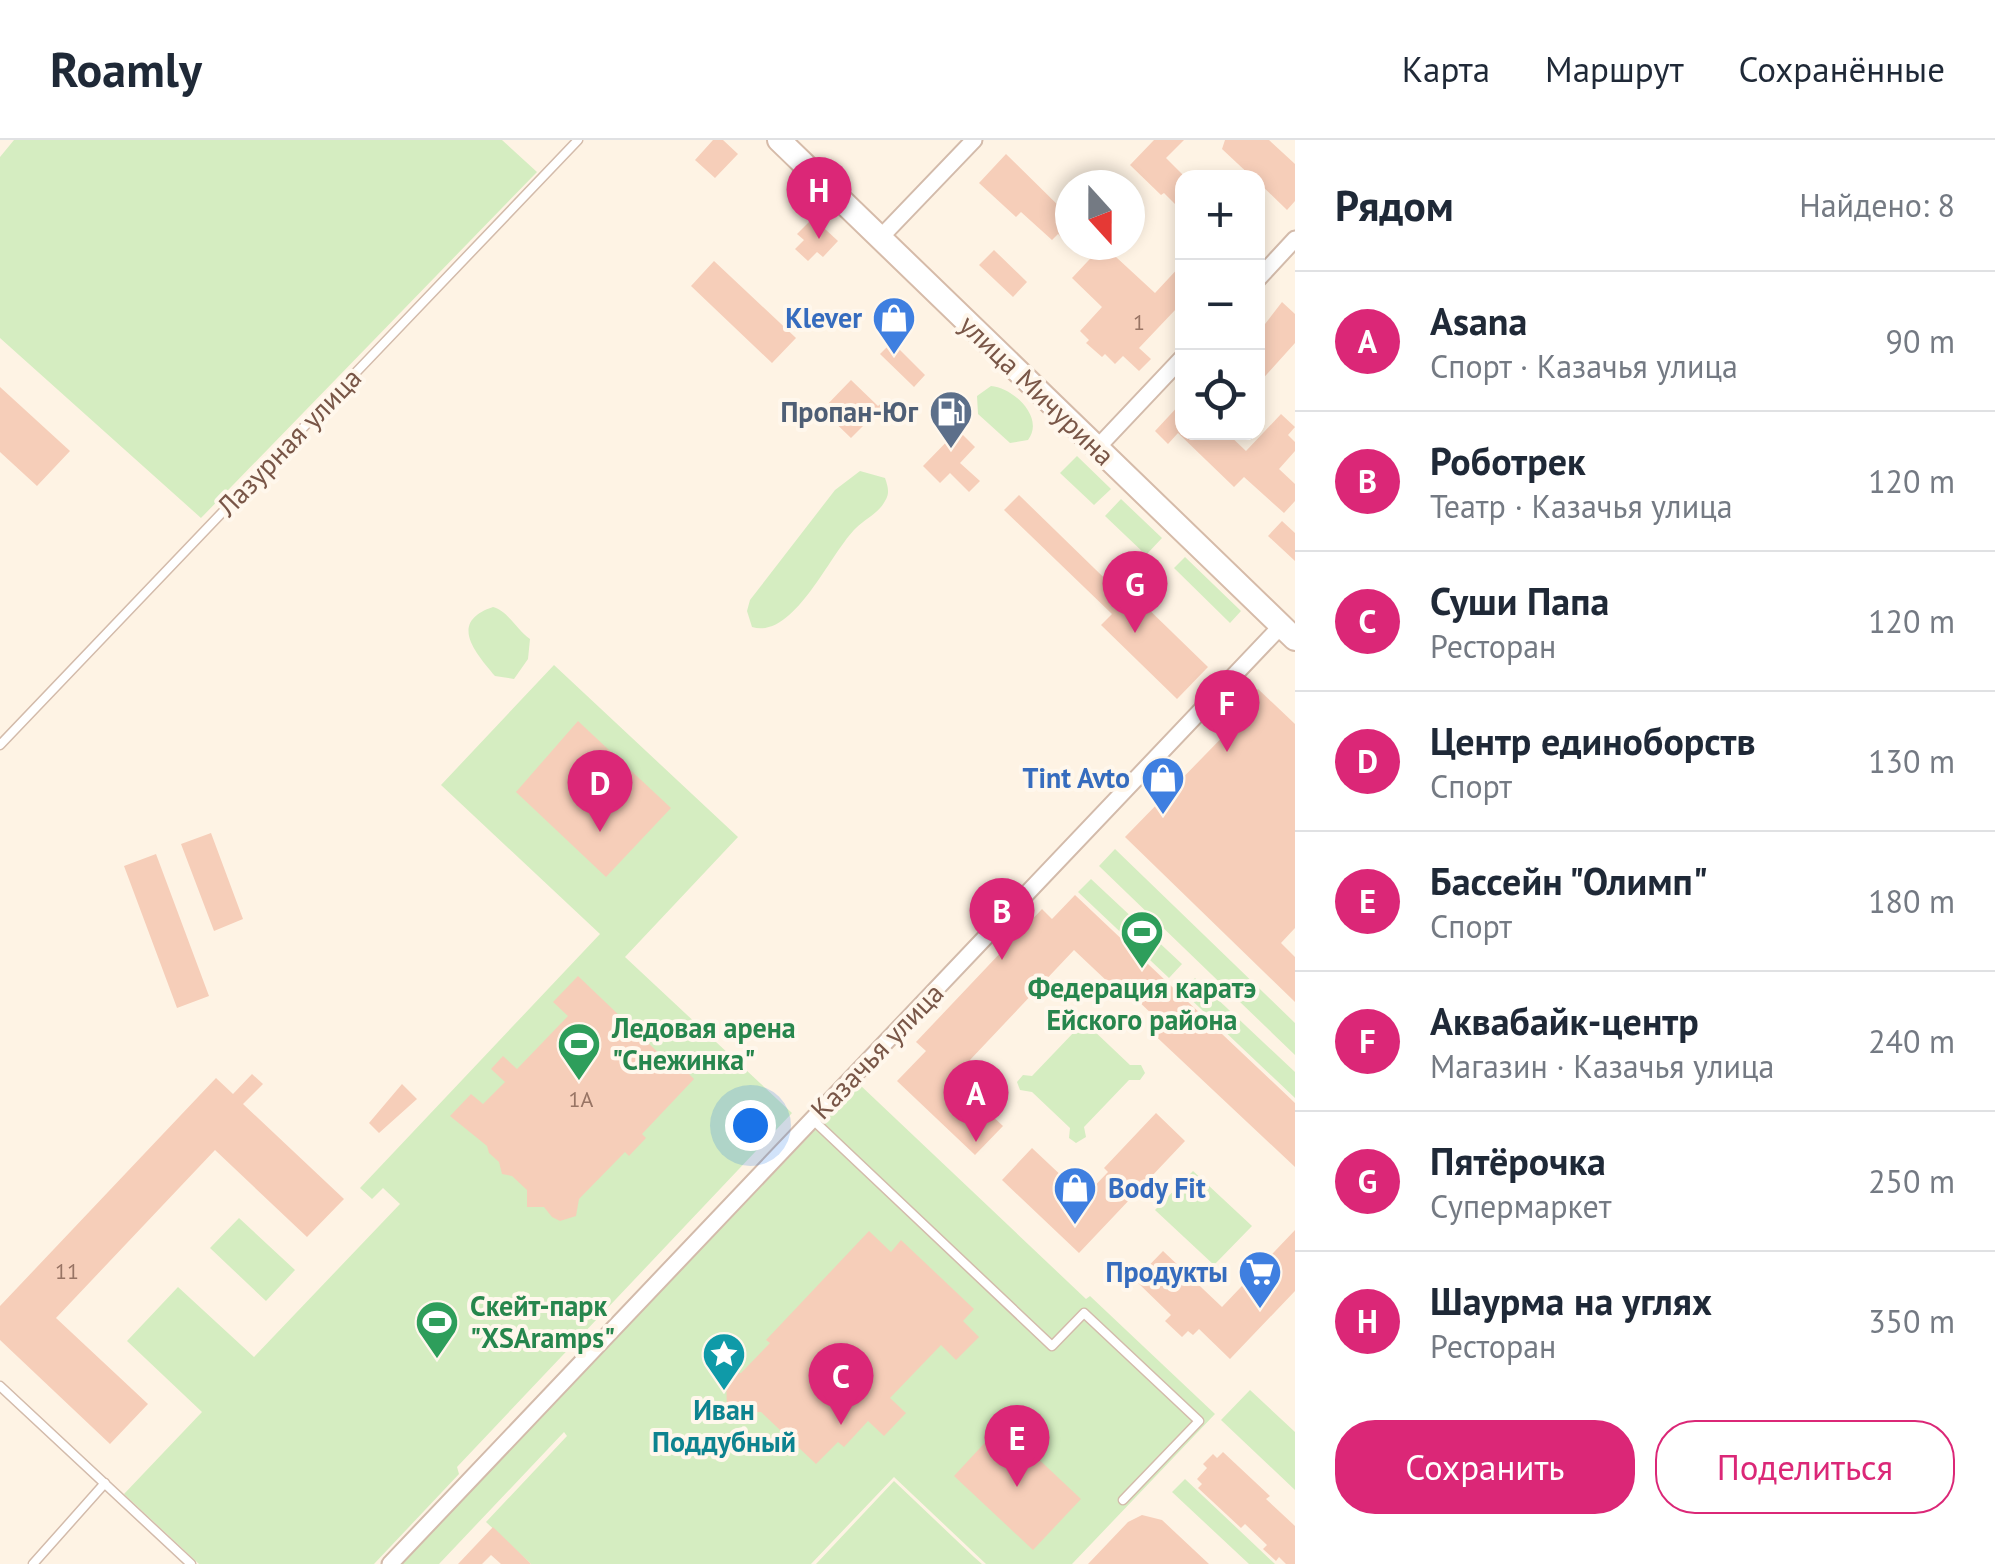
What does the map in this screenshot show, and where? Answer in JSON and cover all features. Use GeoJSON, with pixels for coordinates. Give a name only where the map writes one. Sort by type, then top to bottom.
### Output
{"type":"FeatureCollection","features":[{"type":"Feature","properties":{"kind":"street","name":"улица Мичурина"},"geometry":{"type":"LineString","coordinates":[[779,140],[1290,631]]}},
{"type":"Feature","properties":{"kind":"street"},"geometry":{"type":"LineString","coordinates":[[880,238],[974,140]]}},
{"type":"Feature","properties":{"kind":"street"},"geometry":{"type":"LineString","coordinates":[[1265,271],[1295,239]]}},
{"type":"Feature","properties":{"kind":"street"},"geometry":{"type":"LineString","coordinates":[[1098,448],[1175,366]]}},
{"type":"Feature","properties":{"kind":"street","name":"Казачья улица"},"geometry":{"type":"LineString","coordinates":[[390,1564],[812,1119],[1290,631]]}},
{"type":"Feature","properties":{"kind":"lane","name":"Лазурная улица"},"geometry":{"type":"LineString","coordinates":[[0,745],[578,140]]}},
{"type":"Feature","properties":{"kind":"lane"},"geometry":{"type":"LineString","coordinates":[[812,1119],[1052,1346],[1084,1313],[1199,1421],[1124,1500]]}},
{"type":"Feature","properties":{"kind":"lane"},"geometry":{"type":"LineString","coordinates":[[0,1386],[190,1564]]}},
{"type":"Feature","properties":{"kind":"lane"},"geometry":{"type":"LineString","coordinates":[[33,1564],[105,1483]]}},
{"type":"Feature","properties":{"kind":"green space"},"geometry":{"type":"Polygon","coordinates":[[[14,140],[502,140],[537,172],[201,518],[0,338],[0,157],[14,140]]]}},
{"type":"Feature","properties":{"kind":"green space"},"geometry":{"type":"Polygon","coordinates":[[[991,386],[1009,392],[1030,414],[1033,423],[1028,440],[1010,443],[978,414],[977,396],[991,386]]]}},
{"type":"Feature","properties":{"kind":"green space"},"geometry":{"type":"Polygon","coordinates":[[[1077,456],[1111,489],[1094,505],[1060,473],[1077,456]]]}},
{"type":"Feature","properties":{"kind":"green space"},"geometry":{"type":"Polygon","coordinates":[[[860,471],[885,478],[887,498],[846,540],[797,608],[767,628],[752,627],[747,611],[750,600],[835,490],[860,471]]]}},
{"type":"Feature","properties":{"kind":"green space"},"geometry":{"type":"Polygon","coordinates":[[[1121,499],[1162,538],[1146,555],[1105,516],[1121,499]]]}},
{"type":"Feature","properties":{"kind":"green space"},"geometry":{"type":"Polygon","coordinates":[[[1185,557],[1241,611],[1230,623],[1174,568],[1185,557]]]}},
{"type":"Feature","properties":{"kind":"green space"},"geometry":{"type":"Polygon","coordinates":[[[493,607],[530,639],[528,659],[514,679],[495,676],[470,638],[472,621],[493,607]]]}},
{"type":"Feature","properties":{"kind":"green space"},"geometry":{"type":"Polygon","coordinates":[[[554,665],[738,837],[625,957],[792,1113],[457,1467],[459,1474],[374,1564],[199,1564],[124,1494],[202,1412],[127,1341],[178,1287],[254,1357],[400,1204],[383,1188],[372,1199],[360,1188],[600,934],[441,785],[554,665]]]}},
{"type":"Feature","properties":{"kind":"green space"},"geometry":{"type":"Polygon","coordinates":[[[1115,849],[1295,1023],[1295,1055],[1099,866],[1115,849]]]}},
{"type":"Feature","properties":{"kind":"green space"},"geometry":{"type":"Polygon","coordinates":[[[1091,879],[1182,964],[1169,978],[1078,892],[1091,879]]]}},
{"type":"Feature","properties":{"kind":"green space"},"geometry":{"type":"Polygon","coordinates":[[[1195,978],[1295,1072],[1295,1098],[1182,991],[1195,978]]]}},
{"type":"Feature","properties":{"kind":"green space"},"geometry":{"type":"Polygon","coordinates":[[[1083,1014],[1090,1018],[1091,1028],[1130,1065],[1141,1065],[1145,1073],[1140,1080],[1129,1080],[1084,1127],[1086,1137],[1076,1143],[1069,1138],[1070,1128],[1032,1092],[1020,1090],[1017,1082],[1023,1075],[1032,1076],[1076,1030],[1075,1019],[1083,1014]]]}},
{"type":"Feature","properties":{"kind":"green space"},"geometry":{"type":"Polygon","coordinates":[[[859,1084],[1086,1299],[1090,1296],[1215,1414],[1072,1564],[986,1564],[894,1477],[811,1564],[531,1564],[486,1522],[567,1436],[564,1432],[439,1564],[401,1564],[859,1084]]]}},
{"type":"Feature","properties":{"kind":"green space"},"geometry":{"type":"Polygon","coordinates":[[[1193,1171],[1252,1226],[1214,1265],[1155,1210],[1193,1171]]]}},
{"type":"Feature","properties":{"kind":"green space"},"geometry":{"type":"Polygon","coordinates":[[[239,1218],[295,1270],[266,1301],[210,1248],[239,1218]]]}},
{"type":"Feature","properties":{"kind":"green space"},"geometry":{"type":"Polygon","coordinates":[[[1250,1390],[1295,1432],[1295,1490],[1221,1420],[1250,1390]]]}},
{"type":"Feature","properties":{"kind":"green space"},"geometry":{"type":"Polygon","coordinates":[[[1185,1479],[1275,1564],[1249,1564],[1172,1492],[1185,1479]]]}},
{"type":"Feature","properties":{"kind":"green space"},"geometry":{"type":"Polygon","coordinates":[[[894,1481],[974,1557],[982,1564],[816,1564],[894,1481]]]}},
{"type":"Feature","properties":{"kind":"building"},"geometry":{"type":"Polygon","coordinates":[[[713,140],[723,140],[738,154],[715,178],[695,160],[713,140]]]}},
{"type":"Feature","properties":{"kind":"building"},"geometry":{"type":"Polygon","coordinates":[[[1154,140],[1184,140],[1166,158],[1178,170],[1175,204],[1145,180],[1145,170],[1135,170],[1130,165],[1154,140]]]}},
{"type":"Feature","properties":{"kind":"building"},"geometry":{"type":"Polygon","coordinates":[[[1225,140],[1269,140],[1295,164],[1295,201],[1287,210],[1265,189],[1265,170],[1244,170],[1222,149],[1225,140]]]}},
{"type":"Feature","properties":{"kind":"building"},"geometry":{"type":"Polygon","coordinates":[[[1006,154],[1055,202],[1055,237],[1052,240],[1021,212],[1016,217],[979,183],[1006,154]]]}},
{"type":"Feature","properties":{"kind":"building"},"geometry":{"type":"Polygon","coordinates":[[[813,218],[838,241],[823,257],[817,252],[808,261],[795,249],[804,240],[797,234],[813,218]]]}},
{"type":"Feature","properties":{"kind":"building"},"geometry":{"type":"Polygon","coordinates":[[[994,250],[1027,282],[1013,297],[979,265],[994,250]]]}},
{"type":"Feature","properties":{"kind":"building"},"geometry":{"type":"Polygon","coordinates":[[[1089,260],[1119,260],[1155,293],[1175,272],[1175,310],[1139,348],[1151,359],[1139,371],[1123,356],[1115,364],[1086,343],[1089,340],[1080,331],[1102,307],[1072,278],[1089,260]]]}},
{"type":"Feature","properties":{"kind":"building"},"geometry":{"type":"Polygon","coordinates":[[[714,261],[796,338],[772,363],[691,286],[714,261]]]}},
{"type":"Feature","properties":{"kind":"building"},"geometry":{"type":"Polygon","coordinates":[[[1282,302],[1295,314],[1295,343],[1265,376],[1265,350],[1265,324],[1282,302]]]}},
{"type":"Feature","properties":{"kind":"building"},"geometry":{"type":"Polygon","coordinates":[[[892,342],[925,375],[914,387],[880,354],[892,342]]]}},
{"type":"Feature","properties":{"kind":"building"},"geometry":{"type":"Polygon","coordinates":[[[851,380],[878,406],[886,399],[896,409],[885,419],[877,412],[851,438],[822,410],[851,380]]]}},
{"type":"Feature","properties":{"kind":"building"},"geometry":{"type":"Polygon","coordinates":[[[0,387],[70,451],[37,486],[0,452],[0,387]]]}},
{"type":"Feature","properties":{"kind":"building"},"geometry":{"type":"Polygon","coordinates":[[[1175,410],[1175,436],[1168,444],[1155,431],[1175,410]]]}},
{"type":"Feature","properties":{"kind":"building"},"geometry":{"type":"Polygon","coordinates":[[[1281,414],[1295,427],[1288,435],[1295,442],[1295,451],[1279,469],[1295,484],[1295,501],[1284,513],[1244,477],[1234,487],[1185,440],[1234,440],[1246,451],[1256,440],[1265,440],[1265,431],[1281,414]]]}},
{"type":"Feature","properties":{"kind":"building"},"geometry":{"type":"Polygon","coordinates":[[[958,430],[975,447],[960,463],[980,481],[969,492],[950,473],[940,483],[923,466],[958,430]]]}},
{"type":"Feature","properties":{"kind":"building"},"geometry":{"type":"Polygon","coordinates":[[[1019,495],[1132,605],[1138,599],[1208,667],[1177,699],[1101,625],[1112,614],[1004,510],[1019,495]]]}},
{"type":"Feature","properties":{"kind":"building"},"geometry":{"type":"Polygon","coordinates":[[[1282,521],[1295,533],[1295,561],[1268,536],[1282,521]]]}},
{"type":"Feature","properties":{"kind":"building"},"geometry":{"type":"Polygon","coordinates":[[[1258,689],[1295,724],[1295,928],[1281,943],[1295,957],[1295,1002],[1125,837],[1243,716],[1237,710],[1258,689]]]}},
{"type":"Feature","properties":{"kind":"building"},"geometry":{"type":"Polygon","coordinates":[[[578,721],[671,808],[606,877],[516,792],[578,721]]]}},
{"type":"Feature","properties":{"kind":"building"},"geometry":{"type":"Polygon","coordinates":[[[211,833],[243,919],[214,931],[181,844],[211,833]]]}},
{"type":"Feature","properties":{"kind":"building"},"geometry":{"type":"Polygon","coordinates":[[[156,854],[209,996],[177,1008],[124,866],[156,854]]]}},
{"type":"Feature","properties":{"kind":"building"},"geometry":{"type":"Polygon","coordinates":[[[1075,895],[1295,1103],[1295,1167],[1147,1028],[1156,1018],[1132,995],[1128,1001],[1074,950],[952,1079],[1003,1126],[975,1155],[897,1081],[926,1051],[916,1042],[1042,909],[1052,919],[1075,895]]]}},
{"type":"Feature","properties":{"kind":"building"},"geometry":{"type":"Polygon","coordinates":[[[578,976],[665,1059],[669,1054],[694,1079],[642,1134],[646,1138],[629,1156],[625,1152],[579,1199],[576,1216],[560,1221],[544,1207],[527,1207],[527,1190],[512,1176],[502,1174],[499,1162],[487,1146],[450,1116],[471,1094],[483,1104],[505,1082],[491,1069],[503,1056],[517,1069],[568,1016],[553,1002],[578,976]]]}},
{"type":"Feature","properties":{"kind":"building"},"geometry":{"type":"Polygon","coordinates":[[[252,1074],[263,1084],[243,1104],[344,1199],[307,1237],[215,1150],[56,1318],[148,1404],[110,1444],[0,1340],[0,1306],[216,1078],[233,1094],[252,1074]]]}},
{"type":"Feature","properties":{"kind":"building"},"geometry":{"type":"Polygon","coordinates":[[[402,1084],[417,1099],[379,1133],[369,1123],[402,1084]]]}},
{"type":"Feature","properties":{"kind":"building"},"geometry":{"type":"Polygon","coordinates":[[[1156,1113],[1185,1141],[1079,1253],[1002,1180],[1032,1148],[1084,1197],[1108,1172],[1104,1168],[1156,1113]]]}},
{"type":"Feature","properties":{"kind":"building"},"geometry":{"type":"Polygon","coordinates":[[[1295,1230],[1295,1291],[1230,1359],[1199,1329],[1182,1337],[1165,1321],[1171,1315],[1135,1280],[1163,1251],[1222,1307],[1295,1230]]]}},
{"type":"Feature","properties":{"kind":"building"},"geometry":{"type":"Polygon","coordinates":[[[869,1231],[891,1252],[901,1240],[974,1309],[963,1321],[979,1337],[956,1360],[941,1345],[890,1398],[906,1413],[884,1436],[868,1421],[844,1447],[838,1442],[816,1464],[761,1412],[727,1412],[726,1374],[741,1373],[770,1343],[766,1340],[869,1231]]]}},
{"type":"Feature","properties":{"kind":"building"},"geometry":{"type":"Polygon","coordinates":[[[1003,1423],[1010,1430],[1016,1424],[1037,1445],[1031,1452],[1081,1499],[1033,1550],[954,1476],[1003,1423]]]}},
{"type":"Feature","properties":{"kind":"building"},"geometry":{"type":"Polygon","coordinates":[[[1223,1452],[1270,1496],[1266,1499],[1295,1526],[1295,1564],[1286,1564],[1279,1557],[1276,1561],[1263,1549],[1267,1545],[1245,1524],[1241,1528],[1198,1488],[1202,1484],[1197,1479],[1207,1468],[1203,1464],[1213,1454],[1217,1458],[1223,1452]]]}},
{"type":"Feature","properties":{"kind":"building"},"geometry":{"type":"Polygon","coordinates":[[[1142,1515],[1162,1520],[1209,1564],[1088,1564],[1128,1522],[1142,1515]]]}},
{"type":"Feature","properties":{"kind":"building"},"geometry":{"type":"Polygon","coordinates":[[[493,1527],[531,1564],[501,1564],[491,1555],[482,1564],[458,1564],[493,1527]]]}},
{"type":"Feature","properties":{"kind":"place","name":"Шаурма на углях"},"geometry":{"type":"Point","coordinates":[819,239]}},
{"type":"Feature","properties":{"kind":"place","name":"Klever"},"geometry":{"type":"Point","coordinates":[894,356]}},
{"type":"Feature","properties":{"kind":"place","name":"Пропан-Юг"},"geometry":{"type":"Point","coordinates":[951,450]}},
{"type":"Feature","properties":{"kind":"place","name":"Пятёрочка"},"geometry":{"type":"Point","coordinates":[1135,633]}},
{"type":"Feature","properties":{"kind":"place","name":"Аквабайк-центр"},"geometry":{"type":"Point","coordinates":[1227,752]}},
{"type":"Feature","properties":{"kind":"place","name":"Tint Avto"},"geometry":{"type":"Point","coordinates":[1163,816]}},
{"type":"Feature","properties":{"kind":"place","name":"Центр единоборств"},"geometry":{"type":"Point","coordinates":[600,832]}},
{"type":"Feature","properties":{"kind":"place","name":"Роботрек"},"geometry":{"type":"Point","coordinates":[1002,960]}},
{"type":"Feature","properties":{"kind":"place","name":"Федерация каратэ Ейского района"},"geometry":{"type":"Point","coordinates":[1142,970]}},
{"type":"Feature","properties":{"kind":"place","name":"Ледовая арена \"Снежинка\""},"geometry":{"type":"Point","coordinates":[579,1082]}},
{"type":"Feature","properties":{"kind":"place","name":"Asana"},"geometry":{"type":"Point","coordinates":[976,1142]}},
{"type":"Feature","properties":{"kind":"place","name":"Body Fit"},"geometry":{"type":"Point","coordinates":[1075,1226]}},
{"type":"Feature","properties":{"kind":"place","name":"Продукты"},"geometry":{"type":"Point","coordinates":[1260,1310]}},
{"type":"Feature","properties":{"kind":"place","name":"Скейт-парк \"XSAramps\""},"geometry":{"type":"Point","coordinates":[437,1360]}},
{"type":"Feature","properties":{"kind":"place","name":"Иван Поддубный"},"geometry":{"type":"Point","coordinates":[724,1392]}},
{"type":"Feature","properties":{"kind":"place","name":"Суши Папа"},"geometry":{"type":"Point","coordinates":[841,1425]}},
{"type":"Feature","properties":{"kind":"place","name":"Бассейн \"Олимп\""},"geometry":{"type":"Point","coordinates":[1017,1487]}}]}
